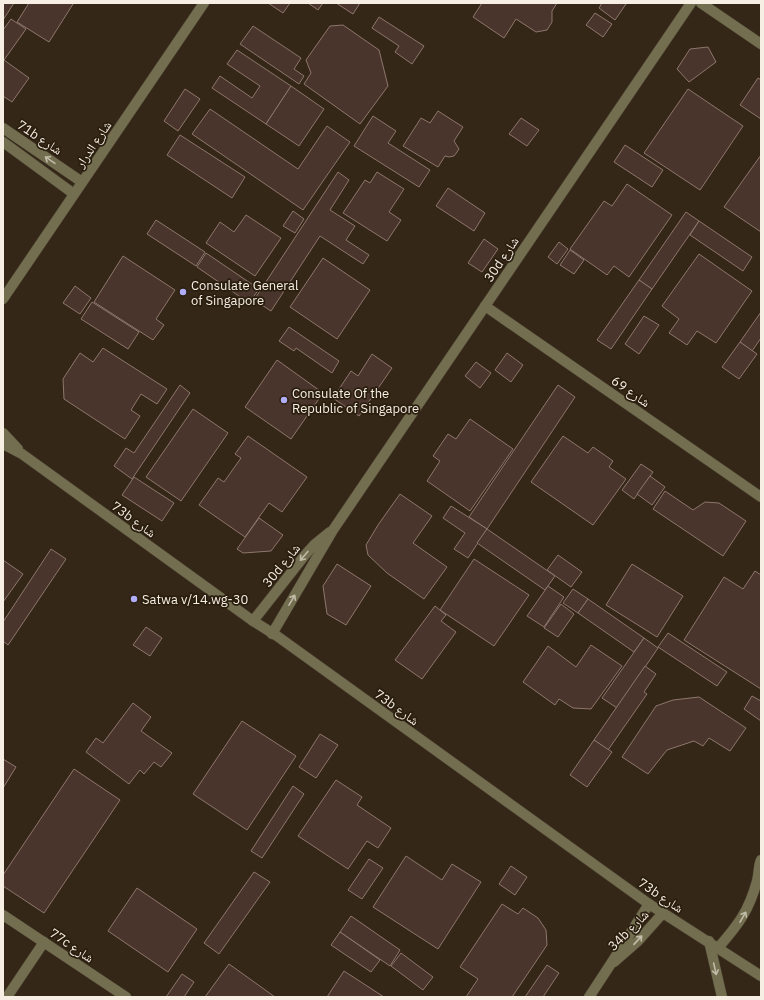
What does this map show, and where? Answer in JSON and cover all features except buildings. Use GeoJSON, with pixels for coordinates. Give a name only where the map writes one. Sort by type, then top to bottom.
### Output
{"type":"FeatureCollection","features":[{"type":"Feature","properties":{"kind":"street","name":"شارع الدرار"},"geometry":{"type":"LineString","coordinates":[[3,299],[204,3]]}},
{"type":"Feature","properties":{"kind":"street","name":"30d شارع"},"geometry":{"type":"LineString","coordinates":[[272,634],[333,530],[691,3]]}},
{"type":"Feature","properties":{"kind":"street"},"geometry":{"type":"LineString","coordinates":[[701,3],[761,44]]}},
{"type":"Feature","properties":{"kind":"street","name":"71b شارع"},"geometry":{"type":"LineString","coordinates":[[3,128],[82,182]]}},
{"type":"Feature","properties":{"kind":"street","name":"71b شارع"},"geometry":{"type":"LineString","coordinates":[[3,142],[74,194]]}},
{"type":"Feature","properties":{"kind":"street","name":"شارع 69"},"geometry":{"type":"LineString","coordinates":[[486,306],[761,497]]}},
{"type":"Feature","properties":{"kind":"street","name":"73b شارع"},"geometry":{"type":"LineString","coordinates":[[3,433],[22,454]]}},
{"type":"Feature","properties":{"kind":"street","name":"73b شارع"},"geometry":{"type":"LineString","coordinates":[[3,444],[22,454],[649,904],[709,941],[761,976]]}},
{"type":"Feature","properties":{"kind":"street","name":"30d شارع"},"geometry":{"type":"LineString","coordinates":[[253,621],[305,555],[323,537],[333,530]]}},
{"type":"Feature","properties":{"kind":"street"},"geometry":{"type":"LineString","coordinates":[[718,948],[740,922],[747,910],[759,882],[759,867],[761,860]]}},
{"type":"Feature","properties":{"kind":"street","name":"34b شارع"},"geometry":{"type":"LineString","coordinates":[[589,997],[649,904]]}},
{"type":"Feature","properties":{"kind":"street","name":"34b شارع"},"geometry":{"type":"LineString","coordinates":[[611,965],[638,941],[663,913]]}},
{"type":"Feature","properties":{"kind":"street","name":"77c شارع"},"geometry":{"type":"LineString","coordinates":[[3,915],[126,997]]}},
{"type":"Feature","properties":{"kind":"street"},"geometry":{"type":"LineString","coordinates":[[709,941],[722,997]]}},
{"type":"Feature","properties":{"kind":"street"},"geometry":{"type":"LineString","coordinates":[[6,997],[44,942]]}},
{"type":"Feature","properties":{"kind":"place","name":"Consulate General of Singapore"},"geometry":{"type":"Point","coordinates":[183,292]}},
{"type":"Feature","properties":{"kind":"place","name":"Consulate Of the Republic of Singapore"},"geometry":{"type":"Point","coordinates":[284,400]}},
{"type":"Feature","properties":{"kind":"place","name":"Satwa v/14.wg-30"},"geometry":{"type":"Point","coordinates":[134,599]}}]}
